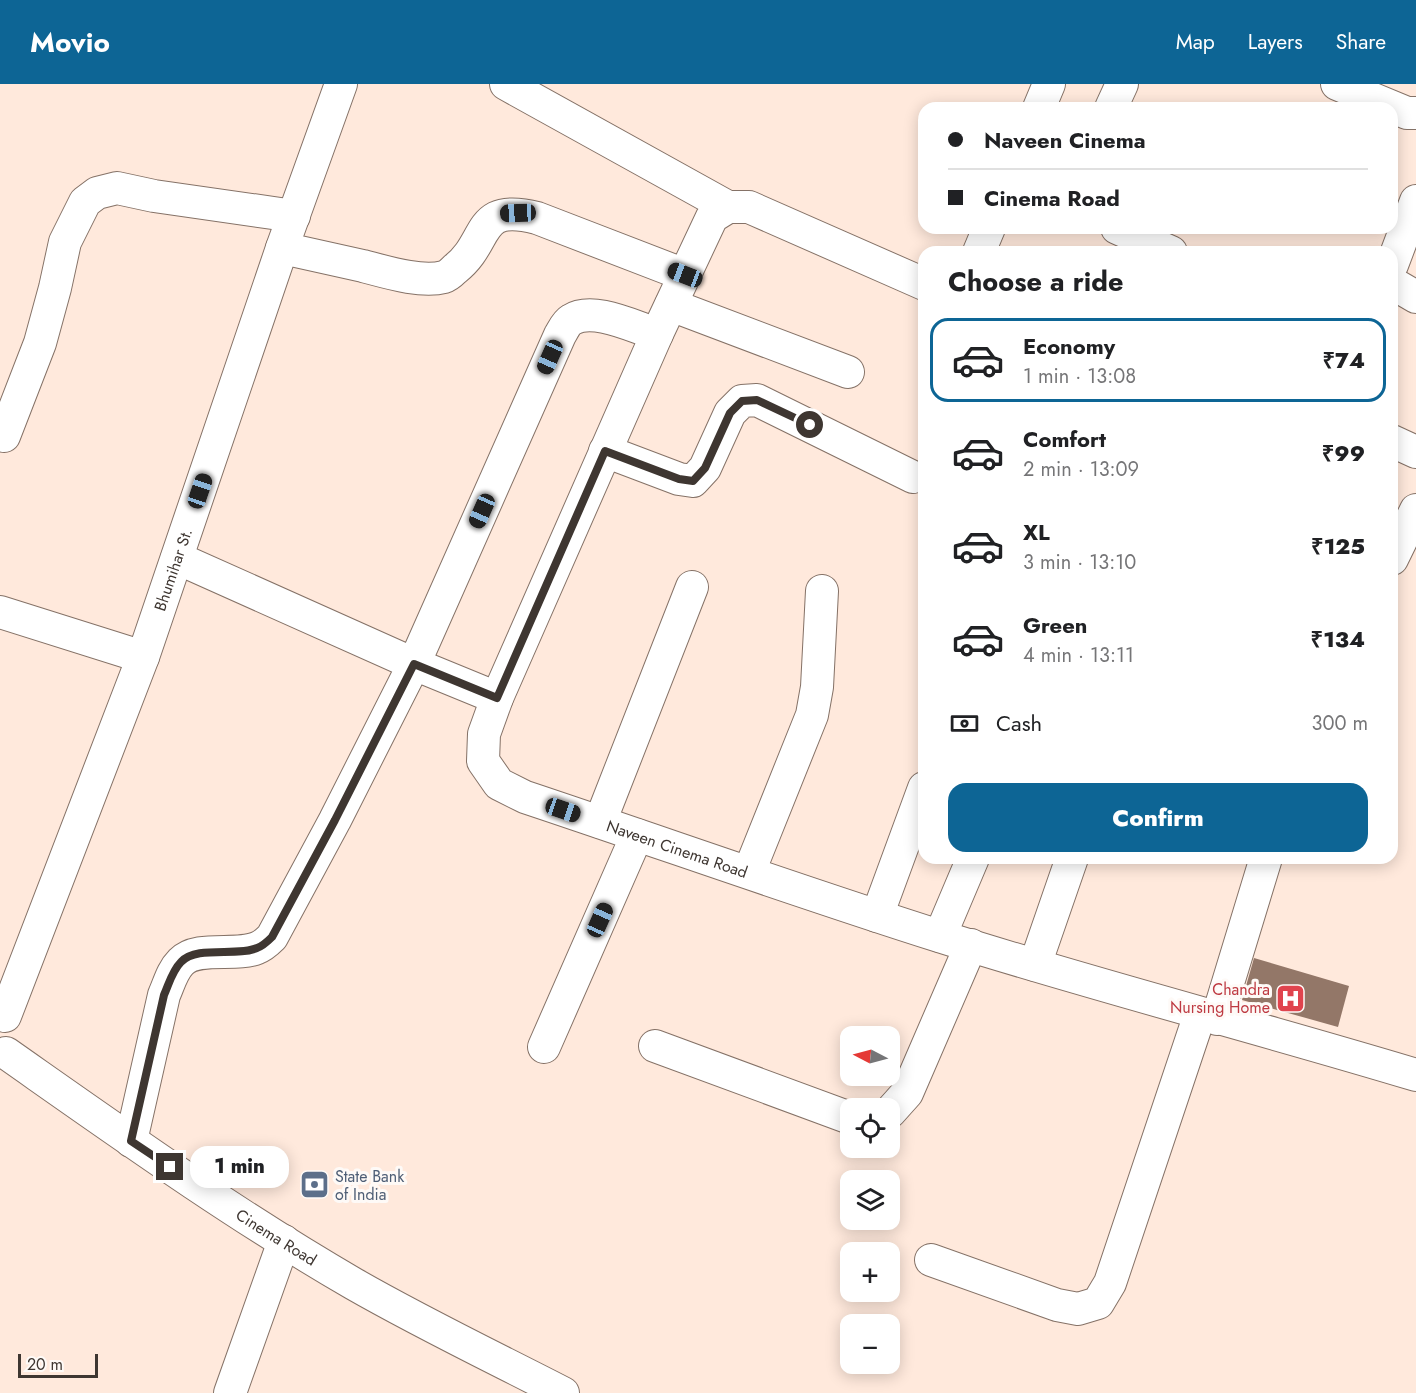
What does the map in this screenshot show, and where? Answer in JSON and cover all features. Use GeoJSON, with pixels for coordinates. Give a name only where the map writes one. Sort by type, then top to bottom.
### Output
{"type":"FeatureCollection","features":[{"type":"Feature","properties":{"kind":"street","name":"Bhumihar St."},"geometry":{"type":"LineString","coordinates":[[3,1015],[143,657],[282,248],[341,84]]}},
{"type":"Feature","properties":{"kind":"street"},"geometry":{"type":"LineString","coordinates":[[506,84],[720,212],[749,207],[918,281]]}},
{"type":"Feature","properties":{"kind":"street"},"geometry":{"type":"LineString","coordinates":[[1042,102],[1049,84]]}},
{"type":"Feature","properties":{"kind":"street"},"geometry":{"type":"LineString","coordinates":[[1114,102],[1122,84]]}},
{"type":"Feature","properties":{"kind":"street"},"geometry":{"type":"LineString","coordinates":[[1337,84],[1379,102]]}},
{"type":"Feature","properties":{"kind":"street"},"geometry":{"type":"LineString","coordinates":[[1398,110],[1416,113]]}},
{"type":"Feature","properties":{"kind":"street"},"geometry":{"type":"LineString","coordinates":[[4,436],[40,343],[65,243],[85,202],[97,193],[117,188],[154,196],[294,216]]}},
{"type":"Feature","properties":{"kind":"street"},"geometry":{"type":"LineString","coordinates":[[1398,249],[1416,201]]}},
{"type":"Feature","properties":{"kind":"street","name":"Naveen Cinema Road"},"geometry":{"type":"LineString","coordinates":[[720,212],[685,275],[657,334],[497,698],[484,734],[483,761],[499,784],[525,797],[940,936],[1416,1075]]}},
{"type":"Feature","properties":{"kind":"street"},"geometry":{"type":"LineString","coordinates":[[282,248],[399,275],[423,278],[446,277],[462,264],[488,223],[504,213],[518,213],[537,218],[685,275]]}},
{"type":"Feature","properties":{"kind":"street"},"geometry":{"type":"LineString","coordinates":[[1130,234],[1158,246]]}},
{"type":"Feature","properties":{"kind":"street"},"geometry":{"type":"LineString","coordinates":[[1398,287],[1416,297]]}},
{"type":"Feature","properties":{"kind":"street"},"geometry":{"type":"LineString","coordinates":[[671,305],[848,372]]}},
{"type":"Feature","properties":{"kind":"street"},"geometry":{"type":"LineString","coordinates":[[131,1141],[164,995],[173,973],[183,960],[202,953],[246,951],[259,947],[272,937],[414,664],[560,335],[569,321],[582,315],[596,314],[657,334]]}},
{"type":"Feature","properties":{"kind":"street"},"geometry":{"type":"LineString","coordinates":[[605,451],[679,479],[693,481],[705,468],[730,413],[742,401],[757,400],[913,477]]}},
{"type":"Feature","properties":{"kind":"street"},"geometry":{"type":"LineString","coordinates":[[1398,444],[1416,452]]}},
{"type":"Feature","properties":{"kind":"street"},"geometry":{"type":"LineString","coordinates":[[1398,547],[1416,510]]}},
{"type":"Feature","properties":{"kind":"street"},"geometry":{"type":"LineString","coordinates":[[177,558],[414,664],[497,698]]}},
{"type":"Feature","properties":{"kind":"street"},"geometry":{"type":"LineString","coordinates":[[600,822],[692,587]]}},
{"type":"Feature","properties":{"kind":"street"},"geometry":{"type":"LineString","coordinates":[[749,872],[812,715],[817,687],[822,591]]}},
{"type":"Feature","properties":{"kind":"street"},"geometry":{"type":"LineString","coordinates":[[0,612],[143,657]]}},
{"type":"Feature","properties":{"kind":"street"},"geometry":{"type":"LineString","coordinates":[[878,916],[918,805]]}},
{"type":"Feature","properties":{"kind":"street"},"geometry":{"type":"LineString","coordinates":[[544,1047],[637,835]]}},
{"type":"Feature","properties":{"kind":"street"},"geometry":{"type":"LineString","coordinates":[[940,936],[970,864]]}},
{"type":"Feature","properties":{"kind":"street"},"geometry":{"type":"LineString","coordinates":[[1035,965],[1070,864]]}},
{"type":"Feature","properties":{"kind":"street"},"geometry":{"type":"LineString","coordinates":[[931,1260],[1057,1305],[1078,1309],[1098,1303],[1110,1283],[1264,864]]}},
{"type":"Feature","properties":{"kind":"street"},"geometry":{"type":"LineString","coordinates":[[900,1101],[907,1093],[971,945]]}},
{"type":"Feature","properties":{"kind":"street"},"geometry":{"type":"LineString","coordinates":[[3,1015],[13,1032],[12,1040],[3,1056]]}},
{"type":"Feature","properties":{"kind":"street"},"geometry":{"type":"LineString","coordinates":[[655,1046],[840,1114]]}},
{"type":"Feature","properties":{"kind":"street","name":"Cinema Road"},"geometry":{"type":"LineString","coordinates":[[3,1056],[284,1241],[406,1312],[563,1393]]}},
{"type":"Feature","properties":{"kind":"street"},"geometry":{"type":"LineString","coordinates":[[230,1393],[284,1241]]}},
{"type":"Feature","properties":{"kind":"building"},"geometry":{"type":"Polygon","coordinates":[[[1254,958],[1349,986],[1338,1027],[1242,1000],[1254,958]]]}},
{"type":"Feature","properties":{"kind":"place","name":"Chandra Nursing Home"},"geometry":{"type":"Point","coordinates":[1291,998]}},
{"type":"Feature","properties":{"kind":"place","name":"State Bank of India"},"geometry":{"type":"Point","coordinates":[314,1185]}},
{"type":"Feature","properties":{"kind":"route"},"geometry":{"type":"LineString","coordinates":[[170,1167],[131,1141],[164,995],[173,973],[183,960],[202,953],[246,951],[259,947],[272,937],[335,820],[414,664],[497,698],[605,451],[679,479],[693,481],[705,468],[730,413],[742,401],[757,400],[769,404],[810,425]]}}]}
